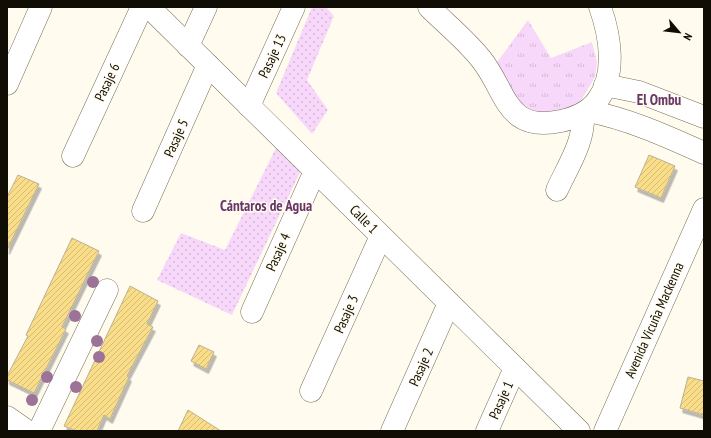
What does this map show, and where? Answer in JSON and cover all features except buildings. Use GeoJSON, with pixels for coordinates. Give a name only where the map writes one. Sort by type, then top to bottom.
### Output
{"type":"FeatureCollection","features":[{"type":"Feature","properties":{"kind":"street"},"geometry":{"type":"LineString","coordinates":[[7,84],[41,7]]}},
{"type":"Feature","properties":{"kind":"street","name":"Pasaje 6"},"geometry":{"type":"LineString","coordinates":[[73,156],[142,7]]}},
{"type":"Feature","properties":{"kind":"street","name":"Calle 1"},"geometry":{"type":"LineString","coordinates":[[149,7],[579,431]]}},
{"type":"Feature","properties":{"kind":"street"},"geometry":{"type":"LineString","coordinates":[[188,46],[206,7]]}},
{"type":"Feature","properties":{"kind":"street","name":"Pasaje 13"},"geometry":{"type":"LineString","coordinates":[[249,106],[294,7]]}},
{"type":"Feature","properties":{"kind":"street"},"geometry":{"type":"LineString","coordinates":[[429,7],[480,57],[488,68],[510,108],[518,116],[527,120],[547,124],[568,120],[594,102],[639,92],[704,117]]}},
{"type":"Feature","properties":{"kind":"street"},"geometry":{"type":"LineString","coordinates":[[557,190],[581,138],[584,124],[594,102],[609,52],[605,22],[600,7]]}},
{"type":"Feature","properties":{"kind":"street","name":"Pasaje 5"},"geometry":{"type":"LineString","coordinates":[[143,211],[208,65]]}},
{"type":"Feature","properties":{"kind":"street"},"geometry":{"type":"LineString","coordinates":[[594,102],[607,115],[640,125],[704,153]]}},
{"type":"Feature","properties":{"kind":"street","name":"Pasaje 4"},"geometry":{"type":"LineString","coordinates":[[252,312],[315,171]]}},
{"type":"Feature","properties":{"kind":"street","name":"Avenida Vicuña Mackenna"},"geometry":{"type":"LineString","coordinates":[[604,431],[704,209]]}},
{"type":"Feature","properties":{"kind":"street","name":"Pasaje 3"},"geometry":{"type":"LineString","coordinates":[[311,391],[381,236]]}},
{"type":"Feature","properties":{"kind":"street"},"geometry":{"type":"LineString","coordinates":[[40,431],[107,290]]}},
{"type":"Feature","properties":{"kind":"street","name":"Pasaje 2"},"geometry":{"type":"LineString","coordinates":[[392,431],[449,303]]}},
{"type":"Feature","properties":{"kind":"street","name":"Pasaje 1"},"geometry":{"type":"LineString","coordinates":[[487,431],[515,368]]}},
{"type":"Feature","properties":{"kind":"street"},"geometry":{"type":"LineString","coordinates":[[7,417],[27,431]]}},
{"type":"Feature","properties":{"kind":"green space"},"geometry":{"type":"Polygon","coordinates":[[[312,7],[326,7],[334,16],[307,80],[328,110],[312,134],[276,93],[312,7]]]}},
{"type":"Feature","properties":{"kind":"green space"},"geometry":{"type":"Polygon","coordinates":[[[528,20],[551,58],[592,42],[597,62],[595,77],[582,99],[572,108],[541,116],[515,100],[495,65],[528,20]]]}},
{"type":"Feature","properties":{"kind":"green space"},"geometry":{"type":"Polygon","coordinates":[[[279,142],[302,168],[232,315],[157,280],[181,233],[225,250],[279,142]]]}},
{"type":"Feature","properties":{"kind":"district","name":"El Ombu"},"geometry":{"type":"Point","coordinates":[659,100]}},
{"type":"Feature","properties":{"kind":"district","name":"Cántaros de Agua"},"geometry":{"type":"Point","coordinates":[266,206]}}]}
